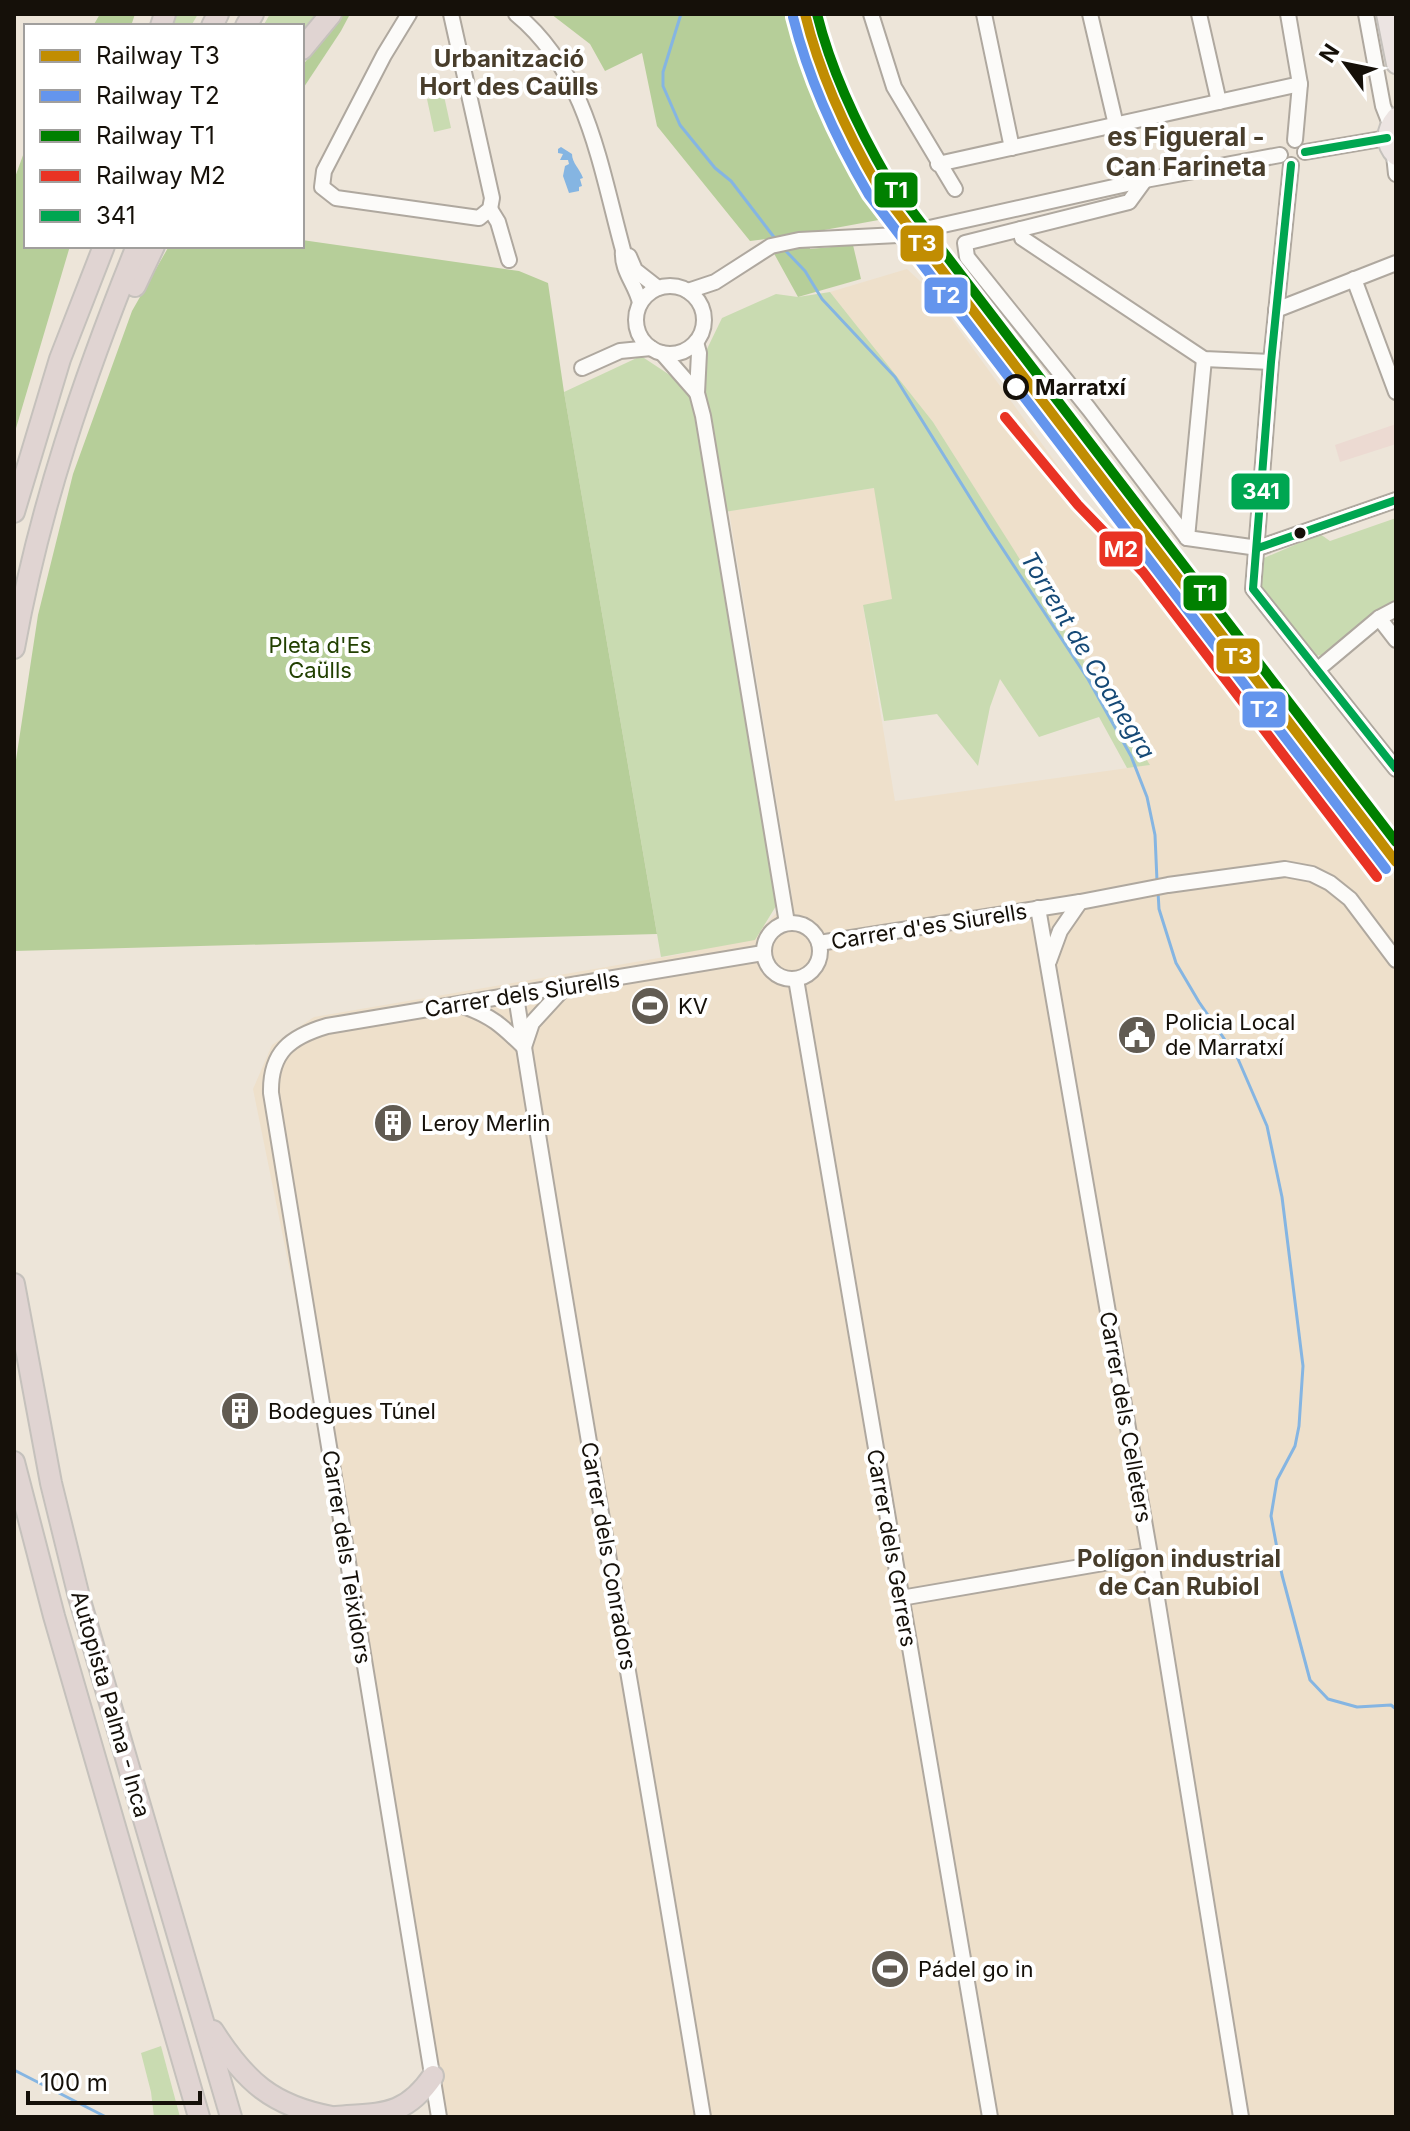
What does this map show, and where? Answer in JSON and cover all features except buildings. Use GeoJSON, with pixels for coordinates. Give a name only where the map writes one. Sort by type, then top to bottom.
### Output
{"type":"FeatureCollection","features":[{"type":"Feature","properties":{"kind":"highway"},"geometry":{"type":"LineString","coordinates":[[304,47],[331,14]]}},
{"type":"Feature","properties":{"kind":"highway"},"geometry":{"type":"LineString","coordinates":[[60,359],[66,308],[88,248]]}},
{"type":"Feature","properties":{"kind":"highway"},"geometry":{"type":"LineString","coordinates":[[14,512],[60,359],[103,248]]}},
{"type":"Feature","properties":{"kind":"highway"},"geometry":{"type":"LineString","coordinates":[[14,648],[59,455],[97,345],[136,248]]}},
{"type":"Feature","properties":{"kind":"highway"},"geometry":{"type":"LineString","coordinates":[[97,345],[118,325],[153,248]]}},
{"type":"Feature","properties":{"kind":"highway","name":"Autopista Palma - Inca"},"geometry":{"type":"LineString","coordinates":[[14,1284],[39,1426],[71,1568],[231,2117]]}},
{"type":"Feature","properties":{"kind":"highway","name":"Autopista Palma - Inca"},"geometry":{"type":"LineString","coordinates":[[14,1462],[61,1643],[199,2117]]}},
{"type":"Feature","properties":{"kind":"highway"},"geometry":{"type":"LineString","coordinates":[[202,2014],[236,2064],[255,2085],[279,2102],[307,2113],[334,2117],[394,2111],[411,2103],[433,2076]]}},
{"type":"Feature","properties":{"kind":"main road"},"geometry":{"type":"LineString","coordinates":[[1386,14],[1396,64]]}},
{"type":"Feature","properties":{"kind":"street"},"geometry":{"type":"LineString","coordinates":[[409,14],[384,55],[324,171],[322,187],[336,198],[474,219],[490,209],[492,198],[451,14]]}},
{"type":"Feature","properties":{"kind":"street"},"geometry":{"type":"LineString","coordinates":[[516,14],[546,44],[578,95],[623,250],[635,270],[658,288]]}},
{"type":"Feature","properties":{"kind":"street"},"geometry":{"type":"LineString","coordinates":[[871,14],[894,87],[955,189]]}},
{"type":"Feature","properties":{"kind":"street"},"geometry":{"type":"LineString","coordinates":[[984,14],[1012,148]]}},
{"type":"Feature","properties":{"kind":"street"},"geometry":{"type":"LineString","coordinates":[[1090,14],[1116,125]]}},
{"type":"Feature","properties":{"kind":"street"},"geometry":{"type":"LineString","coordinates":[[1199,14],[1219,102]]}},
{"type":"Feature","properties":{"kind":"street"},"geometry":{"type":"LineString","coordinates":[[1288,14],[1300,84],[1295,140]]}},
{"type":"Feature","properties":{"kind":"street"},"geometry":{"type":"LineString","coordinates":[[1305,152],[1393,144],[1366,14]]}},
{"type":"Feature","properties":{"kind":"street"},"geometry":{"type":"LineString","coordinates":[[938,164],[1300,84]]}},
{"type":"Feature","properties":{"kind":"street"},"geometry":{"type":"LineString","coordinates":[[640,303],[658,288],[668,286],[688,291],[715,282],[771,246],[799,240],[898,235],[1145,180],[1286,160],[1299,163],[1305,152],[1302,144],[1295,140],[1284,143],[1286,160],[1276,310],[1253,589],[1396,769]]}},
{"type":"Feature","properties":{"kind":"street"},"geometry":{"type":"LineString","coordinates":[[1145,180],[1129,202],[965,243],[967,257],[1070,384],[1187,538],[1258,548],[1396,500]]}},
{"type":"Feature","properties":{"kind":"street"},"geometry":{"type":"LineString","coordinates":[[490,209],[498,222],[509,260]]}},
{"type":"Feature","properties":{"kind":"street"},"geometry":{"type":"LineString","coordinates":[[1021,229],[1022,238],[1204,359],[1271,362]]}},
{"type":"Feature","properties":{"kind":"street"},"geometry":{"type":"LineString","coordinates":[[620,351],[636,324],[640,303],[638,292],[622,260],[623,250]]}},
{"type":"Feature","properties":{"kind":"street"},"geometry":{"type":"LineString","coordinates":[[1276,310],[1396,263]]}},
{"type":"Feature","properties":{"kind":"street"},"geometry":{"type":"LineString","coordinates":[[1354,279],[1396,392]]}},
{"type":"Feature","properties":{"kind":"street"},"geometry":{"type":"LineString","coordinates":[[582,368],[620,351],[681,352],[696,342],[701,334],[715,282]]}},
{"type":"Feature","properties":{"kind":"street"},"geometry":{"type":"LineString","coordinates":[[688,291],[701,306],[704,316]]}},
{"type":"Feature","properties":{"kind":"street"},"geometry":{"type":"LineString","coordinates":[[636,324],[640,337],[697,393]]}},
{"type":"Feature","properties":{"kind":"street"},"geometry":{"type":"LineString","coordinates":[[696,342],[699,353],[697,393],[787,923]]}},
{"type":"Feature","properties":{"kind":"street"},"geometry":{"type":"LineString","coordinates":[[1187,538],[1204,359]]}},
{"type":"Feature","properties":{"kind":"street"},"geometry":{"type":"LineString","coordinates":[[1317,670],[1379,618],[1396,609]]}},
{"type":"Feature","properties":{"kind":"street"},"geometry":{"type":"LineString","coordinates":[[1379,618],[1396,640]]}},
{"type":"Feature","properties":{"kind":"street","name":"Carrer d'es Siurells"},"geometry":{"type":"LineString","coordinates":[[819,943],[1168,885],[1285,869],[1312,874],[1350,899],[1396,960]]}},
{"type":"Feature","properties":{"kind":"street"},"geometry":{"type":"LineString","coordinates":[[1048,964],[1060,931],[1080,902]]}},
{"type":"Feature","properties":{"kind":"street","name":"Carrer dels Celleters"},"geometry":{"type":"LineString","coordinates":[[1038,908],[1150,1555],[1241,2117]]}},
{"type":"Feature","properties":{"kind":"street"},"geometry":{"type":"LineString","coordinates":[[787,923],[803,925],[816,936],[819,943],[818,962],[805,976],[796,979],[778,976],[766,962],[763,953],[772,930],[787,923]]}},
{"type":"Feature","properties":{"kind":"street","name":"Carrer dels Siurells"},"geometry":{"type":"LineString","coordinates":[[327,1026],[763,953]]}},
{"type":"Feature","properties":{"kind":"street","name":"Carrer dels Gerrers"},"geometry":{"type":"LineString","coordinates":[[796,979],[990,2117]]}},
{"type":"Feature","properties":{"kind":"street"},"geometry":{"type":"LineString","coordinates":[[458,1005],[484,1013],[499,1022],[524,1047],[532,1023],[565,987]]}},
{"type":"Feature","properties":{"kind":"street","name":"Carrer dels Conradors"},"geometry":{"type":"LineString","coordinates":[[516,996],[703,2117]]}},
{"type":"Feature","properties":{"kind":"street","name":"Carrer dels Teixidors"},"geometry":{"type":"LineString","coordinates":[[327,1026],[306,1032],[278,1057],[270,1073],[271,1093],[439,2117]]}},
{"type":"Feature","properties":{"kind":"street"},"geometry":{"type":"LineString","coordinates":[[901,1598],[1150,1555]]}},
{"type":"Feature","properties":{"kind":"shaded area"},"geometry":{"type":"Polygon","coordinates":[[[907,269],[932,292],[1079,495],[1151,563],[1396,883],[1396,2117],[432,2117],[347,1552],[253,1089],[272,1045],[314,1017],[682,954],[765,925],[792,896],[729,511],[875,488],[893,599],[863,606],[895,801],[1149,765],[933,422],[830,292],[907,269]]]}},
{"type":"Feature","properties":{"kind":"shaded area"},"geometry":{"type":"Polygon","coordinates":[[[1396,424],[1396,444],[1340,462],[1335,445],[1396,424]]]}},
{"type":"Feature","properties":{"kind":"green space"},"geometry":{"type":"Polygon","coordinates":[[[100,14],[135,14],[132,24],[94,24],[100,14]]]}},
{"type":"Feature","properties":{"kind":"green space"},"geometry":{"type":"Polygon","coordinates":[[[175,14],[198,14],[192,24],[172,24],[175,14]]]}},
{"type":"Feature","properties":{"kind":"green space"},"geometry":{"type":"Polygon","coordinates":[[[270,14],[321,14],[304,35],[304,24],[264,24],[270,14]]]}},
{"type":"Feature","properties":{"kind":"green space"},"geometry":{"type":"Polygon","coordinates":[[[343,14],[350,14],[304,87],[304,63],[343,14]]]}},
{"type":"Feature","properties":{"kind":"green space"},"geometry":{"type":"Polygon","coordinates":[[[551,14],[798,14],[829,105],[884,219],[808,233],[810,249],[853,245],[861,279],[798,297],[766,239],[750,241],[657,126],[642,53],[605,71],[590,44],[551,14]]]}},
{"type":"Feature","properties":{"kind":"green space"},"geometry":{"type":"Polygon","coordinates":[[[444,96],[451,128],[434,132],[427,99],[444,96]]]}},
{"type":"Feature","properties":{"kind":"green space"},"geometry":{"type":"Polygon","coordinates":[[[24,152],[24,248],[69,248],[14,435],[14,180],[24,152]]]}},
{"type":"Feature","properties":{"kind":"green space","name":"Pleta d'Es Caülls"},"geometry":{"type":"Polygon","coordinates":[[[304,240],[519,271],[548,283],[657,934],[14,951],[14,773],[38,615],[73,474],[132,311],[168,248],[304,248],[304,240]]]}},
{"type":"Feature","properties":{"kind":"green space"},"geometry":{"type":"Polygon","coordinates":[[[830,292],[933,422],[1150,765],[1127,768],[1099,717],[1039,737],[1000,679],[990,707],[978,766],[937,714],[884,721],[863,605],[892,599],[874,488],[712,514],[776,906],[755,940],[661,957],[564,392],[641,356],[697,393],[707,349],[722,318],[776,294],[798,297],[830,292]]]}},
{"type":"Feature","properties":{"kind":"green space"},"geometry":{"type":"Polygon","coordinates":[[[1396,518],[1396,602],[1388,604],[1323,655],[1307,657],[1253,589],[1262,582],[1264,558],[1320,534],[1330,541],[1396,518]]]}},
{"type":"Feature","properties":{"kind":"green space"},"geometry":{"type":"Polygon","coordinates":[[[161,2046],[180,2117],[154,2117],[141,2053],[161,2046]]]}},
{"type":"Feature","properties":{"kind":"water"},"geometry":{"type":"Polygon","coordinates":[[[561,147],[572,154],[583,178],[580,179],[582,186],[579,191],[569,193],[563,176],[565,166],[569,164],[568,160],[560,160],[563,154],[558,153],[558,149],[561,147]]]}},
{"type":"Feature","properties":{"kind":"waterway","name":"Torrent de Coanegra"},"geometry":{"type":"LineString","coordinates":[[681,14],[663,72],[663,86],[680,125],[715,168],[731,181],[777,241]]}},
{"type":"Feature","properties":{"kind":"waterway","name":"Torrent de Coanegra"},"geometry":{"type":"LineString","coordinates":[[785,250],[805,271],[822,299],[895,377],[1088,679],[1131,756],[1147,797],[1155,835],[1157,881]]}},
{"type":"Feature","properties":{"kind":"waterway","name":"Torrent de Coanegra"},"geometry":{"type":"LineString","coordinates":[[1158,892],[1159,909],[1176,963],[1238,1059],[1267,1126],[1282,1197],[1303,1366],[1295,1446],[1277,1480],[1271,1516],[1282,1575],[1310,1680],[1328,1699],[1357,1707],[1391,1705],[1396,1709]]}},
{"type":"Feature","properties":{"kind":"waterway"},"geometry":{"type":"LineString","coordinates":[[14,2070],[106,2117]]}},
{"type":"Feature","properties":{"kind":"rail line","name":"T3"},"geometry":{"type":"LineString","coordinates":[[805,14],[818,60],[836,104],[879,188],[1396,862]]}},
{"type":"Feature","properties":{"kind":"rail line","name":"T1"},"geometry":{"type":"LineString","coordinates":[[817,14],[847,100],[889,181],[1396,842]]}},
{"type":"Feature","properties":{"kind":"rail line","name":"T2"},"geometry":{"type":"LineString","coordinates":[[793,17],[825,109],[869,195],[1386,869]]}},
{"type":"Feature","properties":{"kind":"rail line","name":"M2"},"geometry":{"type":"LineString","coordinates":[[1005,417],[1078,505],[1143,572],[1377,877]]}},
{"type":"Feature","properties":{"kind":"transit line","name":"341"},"geometry":{"type":"LineString","coordinates":[[1305,152],[1387,138]]}},
{"type":"Feature","properties":{"kind":"transit line","name":"341"},"geometry":{"type":"LineString","coordinates":[[1291,165],[1253,589],[1396,769]]}},
{"type":"Feature","properties":{"kind":"transit line","name":"341"},"geometry":{"type":"LineString","coordinates":[[1258,548],[1396,500]]}},
{"type":"Feature","properties":{"kind":"place","name":"Marratxí"},"geometry":{"type":"Point","coordinates":[1016,387]}},
{"type":"Feature","properties":{"kind":"place","name":"KV"},"geometry":{"type":"Point","coordinates":[650,1006]}},
{"type":"Feature","properties":{"kind":"place","name":"Policia Local de Marratxí"},"geometry":{"type":"Point","coordinates":[1137,1035]}},
{"type":"Feature","properties":{"kind":"place","name":"Leroy Merlin"},"geometry":{"type":"Point","coordinates":[393,1123]}},
{"type":"Feature","properties":{"kind":"place","name":"Bodegues Túnel"},"geometry":{"type":"Point","coordinates":[240,1411]}},
{"type":"Feature","properties":{"kind":"place","name":"Pádel go in"},"geometry":{"type":"Point","coordinates":[890,1969]}},
{"type":"Feature","properties":{"kind":"district","name":"Urbanització Hort des Caülls"},"geometry":{"type":"Point","coordinates":[509,72]}},
{"type":"Feature","properties":{"kind":"district","name":"es Figueral - Can Farineta"},"geometry":{"type":"Point","coordinates":[1186,151]}},
{"type":"Feature","properties":{"kind":"district","name":"Polígon industrial de Can Rubiol"},"geometry":{"type":"Point","coordinates":[1179,1572]}}]}
